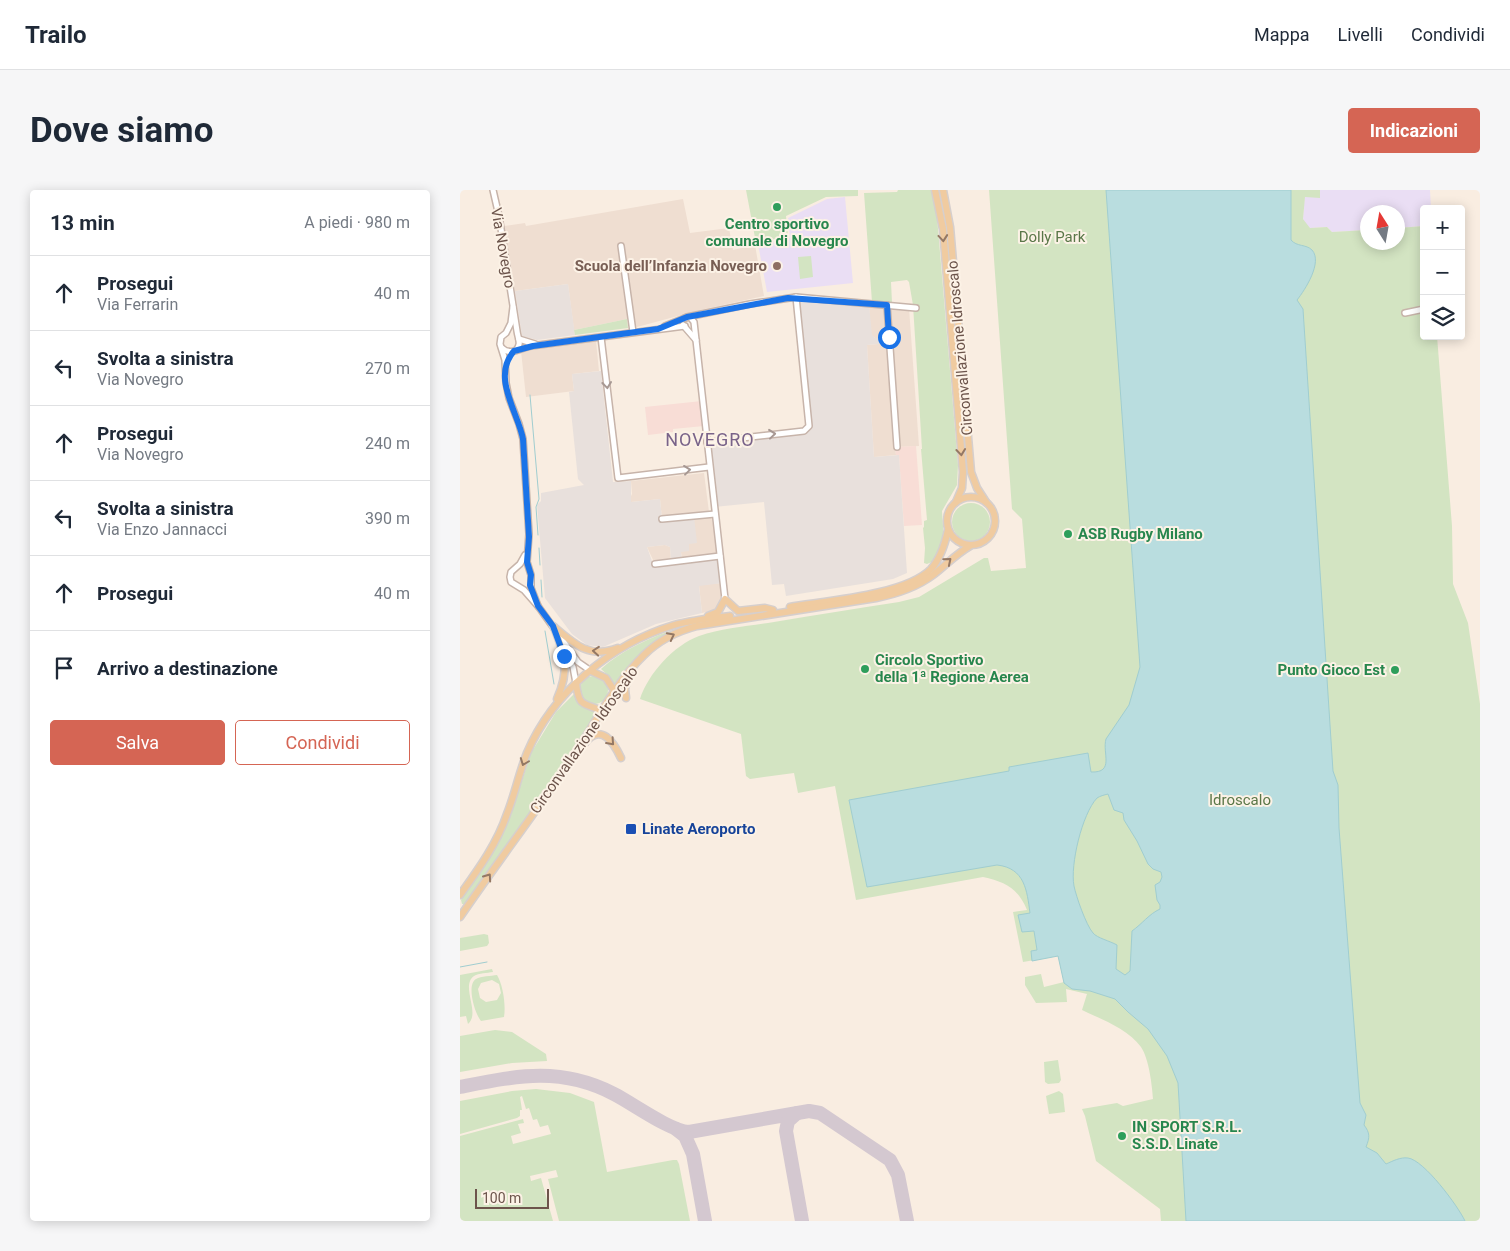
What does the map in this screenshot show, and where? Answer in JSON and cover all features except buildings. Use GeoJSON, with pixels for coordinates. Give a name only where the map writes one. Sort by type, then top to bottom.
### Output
{"type":"FeatureCollection","features":[{"type":"Feature","properties":{"kind":"main road","name":"Circonvallazione Idroscalo"},"geometry":{"type":"LineString","coordinates":[[936,190],[943,229],[963,472],[962,488],[956,502]]}},
{"type":"Feature","properties":{"kind":"main road","name":"Circonvallazione Idroscalo"},"geometry":{"type":"LineString","coordinates":[[943,190],[950,227],[971,472],[977,488],[986,502]]}},
{"type":"Feature","properties":{"kind":"main road"},"geometry":{"type":"LineString","coordinates":[[966,497],[986,502],[993,512],[994,528],[985,541],[970,546],[957,541],[948,530],[946,517],[950,508],[956,502],[966,497]]}},
{"type":"Feature","properties":{"kind":"main road","name":"Circonvallazione Idroscalo"},"geometry":{"type":"LineString","coordinates":[[460,895],[481,867],[500,832],[528,752],[543,722],[554,706],[591,670],[619,650],[642,638],[677,624],[881,592],[910,582],[931,568],[942,551],[948,530]]}},
{"type":"Feature","properties":{"kind":"main road","name":"Circonvallazione Idroscalo"},"geometry":{"type":"LineString","coordinates":[[460,917],[571,759],[615,692],[633,667],[655,646],[689,628],[876,598],[901,592],[933,574],[959,552],[970,546]]}},
{"type":"Feature","properties":{"kind":"main road"},"geometry":{"type":"LineString","coordinates":[[677,624],[714,614],[722,606],[724,599],[738,611],[765,608],[773,610]]}},
{"type":"Feature","properties":{"kind":"main road"},"geometry":{"type":"LineString","coordinates":[[553,626],[575,644],[591,651],[614,650],[642,638]]}},
{"type":"Feature","properties":{"kind":"main road"},"geometry":{"type":"LineString","coordinates":[[553,626],[564,653],[566,668],[563,684],[554,706]]}},
{"type":"Feature","properties":{"kind":"main road"},"geometry":{"type":"LineString","coordinates":[[626,698],[627,680],[633,667]]}},
{"type":"Feature","properties":{"kind":"main road"},"geometry":{"type":"LineString","coordinates":[[591,670],[606,678],[615,692]]}},
{"type":"Feature","properties":{"kind":"main road"},"geometry":{"type":"LineString","coordinates":[[576,683],[578,697],[582,703],[602,711]]}},
{"type":"Feature","properties":{"kind":"main road"},"geometry":{"type":"LineString","coordinates":[[571,759],[589,738],[600,735],[611,739],[621,758]]}},
{"type":"Feature","properties":{"kind":"main road"},"geometry":{"type":"LineString","coordinates":[[460,906],[469,905]]}},
{"type":"Feature","properties":{"kind":"street","name":"Via Novegro"},"geometry":{"type":"LineString","coordinates":[[492,190],[499,216],[519,337],[519,346],[508,359],[506,368]]}},
{"type":"Feature","properties":{"kind":"street"},"geometry":{"type":"LineString","coordinates":[[621,246],[633,332]]}},
{"type":"Feature","properties":{"kind":"street"},"geometry":{"type":"LineString","coordinates":[[658,329],[686,317],[796,297],[916,308]]}},
{"type":"Feature","properties":{"kind":"street"},"geometry":{"type":"LineString","coordinates":[[707,442],[804,431],[809,426],[796,297]]}},
{"type":"Feature","properties":{"kind":"street"},"geometry":{"type":"LineString","coordinates":[[887,305],[897,447]]}},
{"type":"Feature","properties":{"kind":"street","name":"Via Novegro"},"geometry":{"type":"LineString","coordinates":[[502,348],[500,339],[506,333],[512,320],[513,306]]}},
{"type":"Feature","properties":{"kind":"street"},"geometry":{"type":"LineString","coordinates":[[1405,313],[1420,310]]}},
{"type":"Feature","properties":{"kind":"street"},"geometry":{"type":"LineString","coordinates":[[502,348],[508,352],[633,332],[691,327],[693,322],[699,317],[712,312]]}},
{"type":"Feature","properties":{"kind":"street"},"geometry":{"type":"LineString","coordinates":[[686,317],[691,318],[693,322],[696,340],[724,599]]}},
{"type":"Feature","properties":{"kind":"street"},"geometry":{"type":"LineString","coordinates":[[686,317],[683,322],[685,327],[696,340]]}},
{"type":"Feature","properties":{"kind":"street"},"geometry":{"type":"LineString","coordinates":[[506,333],[512,332],[530,343],[543,345]]}},
{"type":"Feature","properties":{"kind":"street"},"geometry":{"type":"LineString","coordinates":[[601,337],[618,478],[709,467]]}},
{"type":"Feature","properties":{"kind":"street"},"geometry":{"type":"LineString","coordinates":[[502,348],[508,395],[520,424],[523,439],[528,569],[531,575],[532,590],[538,606]]}},
{"type":"Feature","properties":{"kind":"street"},"geometry":{"type":"LineString","coordinates":[[662,519],[715,514]]}},
{"type":"Feature","properties":{"kind":"street"},"geometry":{"type":"LineString","coordinates":[[528,550],[522,561],[512,570],[510,577],[513,584],[528,593],[578,662],[591,670]]}},
{"type":"Feature","properties":{"kind":"street"},"geometry":{"type":"LineString","coordinates":[[655,564],[720,556]]}},
{"type":"Feature","properties":{"kind":"street"},"geometry":{"type":"LineString","coordinates":[[517,566],[524,566],[528,569]]}},
{"type":"Feature","properties":{"kind":"street"},"geometry":{"type":"LineString","coordinates":[[519,587],[526,585],[530,581]]}},
{"type":"Feature","properties":{"kind":"street"},"geometry":{"type":"LineString","coordinates":[[553,626],[572,664],[576,683]]}},
{"type":"Feature","properties":{"kind":"shaded area"},"geometry":{"type":"Polygon","coordinates":[[[1305,190],[1430,190],[1431,205],[1420,205],[1420,226],[1405,227],[1405,205],[1360,205],[1360,230],[1332,232],[1327,227],[1310,228],[1303,219],[1305,190]]]}},
{"type":"Feature","properties":{"kind":"shaded area"},"geometry":{"type":"Polygon","coordinates":[[[845,197],[853,283],[767,292],[758,244],[790,238],[788,218],[827,199],[845,197]]]}},
{"type":"Feature","properties":{"kind":"shaded area"},"geometry":{"type":"Polygon","coordinates":[[[683,199],[690,233],[729,228],[733,250],[755,245],[764,296],[700,310],[637,327],[627,319],[574,330],[568,284],[515,291],[504,226],[525,223],[526,226],[683,199]]]}},
{"type":"Feature","properties":{"kind":"shaded area"},"geometry":{"type":"Polygon","coordinates":[[[568,284],[575,335],[537,340],[522,336],[515,291],[568,284]]]}},
{"type":"Feature","properties":{"kind":"shaded area"},"geometry":{"type":"Polygon","coordinates":[[[796,297],[869,304],[872,335],[875,338],[889,337],[889,343],[867,345],[874,457],[899,455],[907,573],[893,579],[786,596],[784,584],[772,585],[764,502],[714,507],[707,442],[807,430],[796,297]]]}},
{"type":"Feature","properties":{"kind":"shaded area"},"geometry":{"type":"Polygon","coordinates":[[[869,304],[909,308],[919,446],[895,447],[896,455],[874,457],[867,345],[889,343],[871,335],[869,304]]]}},
{"type":"Feature","properties":{"kind":"shaded area"},"geometry":{"type":"Polygon","coordinates":[[[596,341],[599,371],[572,374],[574,391],[526,397],[521,351],[596,341]]]}},
{"type":"Feature","properties":{"kind":"shaded area"},"geometry":{"type":"Polygon","coordinates":[[[601,371],[613,482],[631,481],[631,502],[660,499],[662,519],[694,516],[697,543],[689,544],[689,551],[681,552],[682,560],[720,556],[723,583],[699,586],[702,613],[656,624],[603,647],[587,645],[572,634],[545,598],[537,505],[541,501],[541,493],[584,485],[578,479],[569,392],[574,391],[572,374],[601,371]],[[665,545],[647,547],[653,564],[671,562],[670,547],[665,545]]]}},
{"type":"Feature","properties":{"kind":"shaded area"},"geometry":{"type":"Polygon","coordinates":[[[702,401],[704,426],[673,429],[673,432],[648,435],[645,407],[702,401]]]}},
{"type":"Feature","properties":{"kind":"shaded area"},"geometry":{"type":"Polygon","coordinates":[[[916,446],[922,525],[904,526],[899,456],[896,455],[895,447],[916,446]]]}},
{"type":"Feature","properties":{"kind":"shaded area"},"geometry":{"type":"Polygon","coordinates":[[[704,473],[709,512],[697,515],[711,516],[720,556],[682,560],[681,552],[662,519],[660,499],[631,502],[631,481],[704,473]]]}},
{"type":"Feature","properties":{"kind":"shaded area"},"geometry":{"type":"Polygon","coordinates":[[[665,545],[670,547],[671,562],[655,564],[647,547],[665,545]]]}},
{"type":"Feature","properties":{"kind":"shaded area"},"geometry":{"type":"Polygon","coordinates":[[[723,583],[725,599],[720,609],[702,613],[699,585],[723,583]]]}},
{"type":"Feature","properties":{"kind":"green space","name":"Centro sportivo comunale di Novegro"},"geometry":{"type":"Polygon","coordinates":[[[746,190],[858,190],[858,196],[826,197],[786,216],[788,236],[756,243],[746,190]]]}},
{"type":"Feature","properties":{"kind":"green space"},"geometry":{"type":"Polygon","coordinates":[[[898,190],[932,190],[937,217],[958,465],[957,485],[942,511],[944,541],[934,561],[927,564],[924,563],[923,528],[924,521],[927,520],[913,305],[909,282],[907,280],[891,282],[892,303],[872,302],[864,193],[897,192],[898,190]]]}},
{"type":"Feature","properties":{"kind":"green space","name":"Idroscalo"},"geometry":{"type":"Polygon","coordinates":[[[989,190],[1320,190],[1320,198],[1305,197],[1303,219],[1310,228],[1327,227],[1332,232],[1360,230],[1360,250],[1405,250],[1405,227],[1420,226],[1420,340],[1437,340],[1452,526],[1453,584],[1468,623],[1480,704],[1480,1221],[1161,1221],[1160,1209],[1096,1161],[1082,1109],[1117,1103],[1123,1106],[1153,1099],[1150,1072],[1144,1052],[1136,1041],[1122,1030],[1082,1010],[1087,994],[1066,989],[1067,1002],[1036,1003],[1025,985],[1025,977],[1041,974],[1044,987],[1064,982],[1058,956],[1023,962],[1013,912],[1027,910],[1015,891],[998,881],[983,877],[856,900],[835,786],[798,793],[794,773],[750,779],[746,776],[741,734],[640,699],[649,680],[671,653],[699,636],[727,629],[899,602],[919,597],[984,558],[988,558],[991,571],[1026,568],[1022,519],[1012,509],[989,190]]]}},
{"type":"Feature","properties":{"kind":"green space"},"geometry":{"type":"Polygon","coordinates":[[[811,256],[813,277],[800,279],[798,257],[811,256]]]}},
{"type":"Feature","properties":{"kind":"green space"},"geometry":{"type":"Polygon","coordinates":[[[627,319],[628,328],[575,335],[574,330],[627,319]]]}},
{"type":"Feature","properties":{"kind":"green space"},"geometry":{"type":"Polygon","coordinates":[[[971,503],[985,508],[990,522],[985,536],[971,541],[957,536],[952,522],[957,508],[971,503]]]}},
{"type":"Feature","properties":{"kind":"green space"},"geometry":{"type":"Polygon","coordinates":[[[680,628],[648,647],[630,664],[614,684],[610,677],[601,669],[638,644],[680,628]]]}},
{"type":"Feature","properties":{"kind":"green space"},"geometry":{"type":"Polygon","coordinates":[[[594,676],[604,680],[608,690],[604,700],[594,704],[584,700],[580,690],[584,680],[594,676]]]}},
{"type":"Feature","properties":{"kind":"green space"},"geometry":{"type":"Polygon","coordinates":[[[574,694],[582,707],[595,712],[594,717],[569,757],[466,904],[462,904],[461,900],[483,868],[503,833],[511,815],[531,753],[556,712],[574,694]]]}},
{"type":"Feature","properties":{"kind":"green space"},"geometry":{"type":"Polygon","coordinates":[[[488,935],[489,943],[487,946],[460,951],[460,938],[488,935]]]}},
{"type":"Feature","properties":{"kind":"green space"},"geometry":{"type":"Polygon","coordinates":[[[492,969],[493,972],[476,975],[470,980],[469,993],[472,1013],[468,1024],[466,1016],[460,1017],[460,975],[492,969]]]}},
{"type":"Feature","properties":{"kind":"green space"},"geometry":{"type":"Polygon","coordinates":[[[497,975],[504,995],[504,1017],[481,1021],[472,1000],[473,982],[478,978],[497,975]],[[492,980],[481,983],[478,989],[480,998],[486,1002],[497,1000],[501,993],[499,984],[492,980]]]}},
{"type":"Feature","properties":{"kind":"green space"},"geometry":{"type":"Polygon","coordinates":[[[495,1030],[512,1032],[546,1054],[547,1061],[512,1063],[460,1072],[460,1036],[495,1030]]]}},
{"type":"Feature","properties":{"kind":"green space"},"geometry":{"type":"Polygon","coordinates":[[[1058,1060],[1061,1080],[1059,1083],[1048,1084],[1045,1082],[1044,1062],[1058,1060]]]}},
{"type":"Feature","properties":{"kind":"green space"},"geometry":{"type":"Polygon","coordinates":[[[536,1089],[570,1093],[594,1102],[607,1172],[677,1160],[690,1221],[559,1221],[548,1179],[558,1177],[556,1170],[530,1176],[531,1181],[541,1178],[553,1221],[460,1221],[460,1136],[523,1119],[524,1123],[518,1124],[521,1133],[511,1136],[513,1144],[551,1134],[548,1125],[540,1127],[537,1119],[533,1120],[529,1108],[526,1109],[522,1096],[520,1097],[522,1110],[520,1110],[520,1116],[517,1118],[460,1134],[460,1101],[512,1091],[536,1089]]]}},
{"type":"Feature","properties":{"kind":"green space"},"geometry":{"type":"Polygon","coordinates":[[[1059,1091],[1063,1094],[1065,1112],[1049,1114],[1046,1096],[1059,1091]]]}},
{"type":"Feature","properties":{"kind":"water","name":"Idroscalo"},"geometry":{"type":"Polygon","coordinates":[[[1106,190],[1291,190],[1291,240],[1312,250],[1315,255],[1312,276],[1297,300],[1303,309],[1333,771],[1338,785],[1339,828],[1360,1103],[1366,1115],[1364,1125],[1369,1135],[1366,1147],[1377,1153],[1386,1164],[1405,1158],[1415,1161],[1431,1175],[1448,1195],[1465,1221],[1186,1221],[1178,1083],[1167,1056],[1148,1029],[1115,999],[1090,991],[1072,989],[1064,983],[1058,956],[1032,961],[1031,951],[1037,950],[1034,931],[1022,932],[1018,915],[1030,913],[1026,889],[1019,876],[1006,867],[997,865],[867,887],[849,800],[1009,771],[1009,767],[1088,753],[1091,772],[1103,769],[1106,761],[1106,739],[1129,705],[1140,667],[1106,190]],[[1108,794],[1097,798],[1092,806],[1078,840],[1073,877],[1074,886],[1087,924],[1095,935],[1117,945],[1116,969],[1125,975],[1130,971],[1132,931],[1160,909],[1155,885],[1160,882],[1162,877],[1161,872],[1153,869],[1148,864],[1124,820],[1123,813],[1114,810],[1108,794]]]}},
{"type":"Feature","properties":{"kind":"waterway"},"geometry":{"type":"LineString","coordinates":[[530,395],[539,499],[536,507],[538,535]]}},
{"type":"Feature","properties":{"kind":"waterway"},"geometry":{"type":"LineString","coordinates":[[539,548],[540,565]]}},
{"type":"Feature","properties":{"kind":"waterway"},"geometry":{"type":"LineString","coordinates":[[541,580],[542,597]]}},
{"type":"Feature","properties":{"kind":"waterway"},"geometry":{"type":"LineString","coordinates":[[545,631],[554,684]]}},
{"type":"Feature","properties":{"kind":"waterway"},"geometry":{"type":"LineString","coordinates":[[460,967],[487,962]]}},
{"type":"Feature","properties":{"kind":"taxiway"},"geometry":{"type":"LineString","coordinates":[[460,1087],[519,1077],[538,1076],[575,1080],[594,1085],[614,1094],[662,1122],[689,1132],[809,1111],[820,1113],[890,1160],[898,1175],[907,1221]]}},
{"type":"Feature","properties":{"kind":"taxiway"},"geometry":{"type":"LineString","coordinates":[[797,1113],[788,1121],[786,1131],[802,1221]]}},
{"type":"Feature","properties":{"kind":"taxiway"},"geometry":{"type":"LineString","coordinates":[[676,1129],[685,1136],[693,1154],[705,1221]]}},
{"type":"Feature","properties":{"kind":"place","name":"Centro sportivo comunale di Novegro"},"geometry":{"type":"Point","coordinates":[777,207]}},
{"type":"Feature","properties":{"kind":"place","name":"Scuola dell’Infanzia Novegro"},"geometry":{"type":"Point","coordinates":[777,266]}},
{"type":"Feature","properties":{"kind":"place","name":"ASB Rugby Milano"},"geometry":{"type":"Point","coordinates":[1068,534]}},
{"type":"Feature","properties":{"kind":"place","name":"Circolo Sportivo della 1ª Regione Aerea"},"geometry":{"type":"Point","coordinates":[865,669]}},
{"type":"Feature","properties":{"kind":"place","name":"Punto Gioco Est"},"geometry":{"type":"Point","coordinates":[1395,670]}},
{"type":"Feature","properties":{"kind":"place","name":"Linate Aeroporto"},"geometry":{"type":"Point","coordinates":[631,829]}},
{"type":"Feature","properties":{"kind":"place","name":"IN SPORT S.R.L. S.S.D. Linate"},"geometry":{"type":"Point","coordinates":[1122,1136]}},
{"type":"Feature","properties":{"kind":"district","name":"NOVEGRO"},"geometry":{"type":"Point","coordinates":[710,439]}},
{"type":"Feature","properties":{"kind":"route"},"geometry":{"type":"LineString","coordinates":[[564,656],[553,626],[538,606],[530,583],[531,575],[527,562],[529,537],[523,439],[506,383],[507,364],[514,351],[533,346],[658,329],[687,317],[796,297],[887,305],[889,337]]}},
{"type":"Feature","properties":{"kind":"park label","name":"Dolly Park"},"geometry":{"type":"Point","coordinates":[1052,237]}}]}
